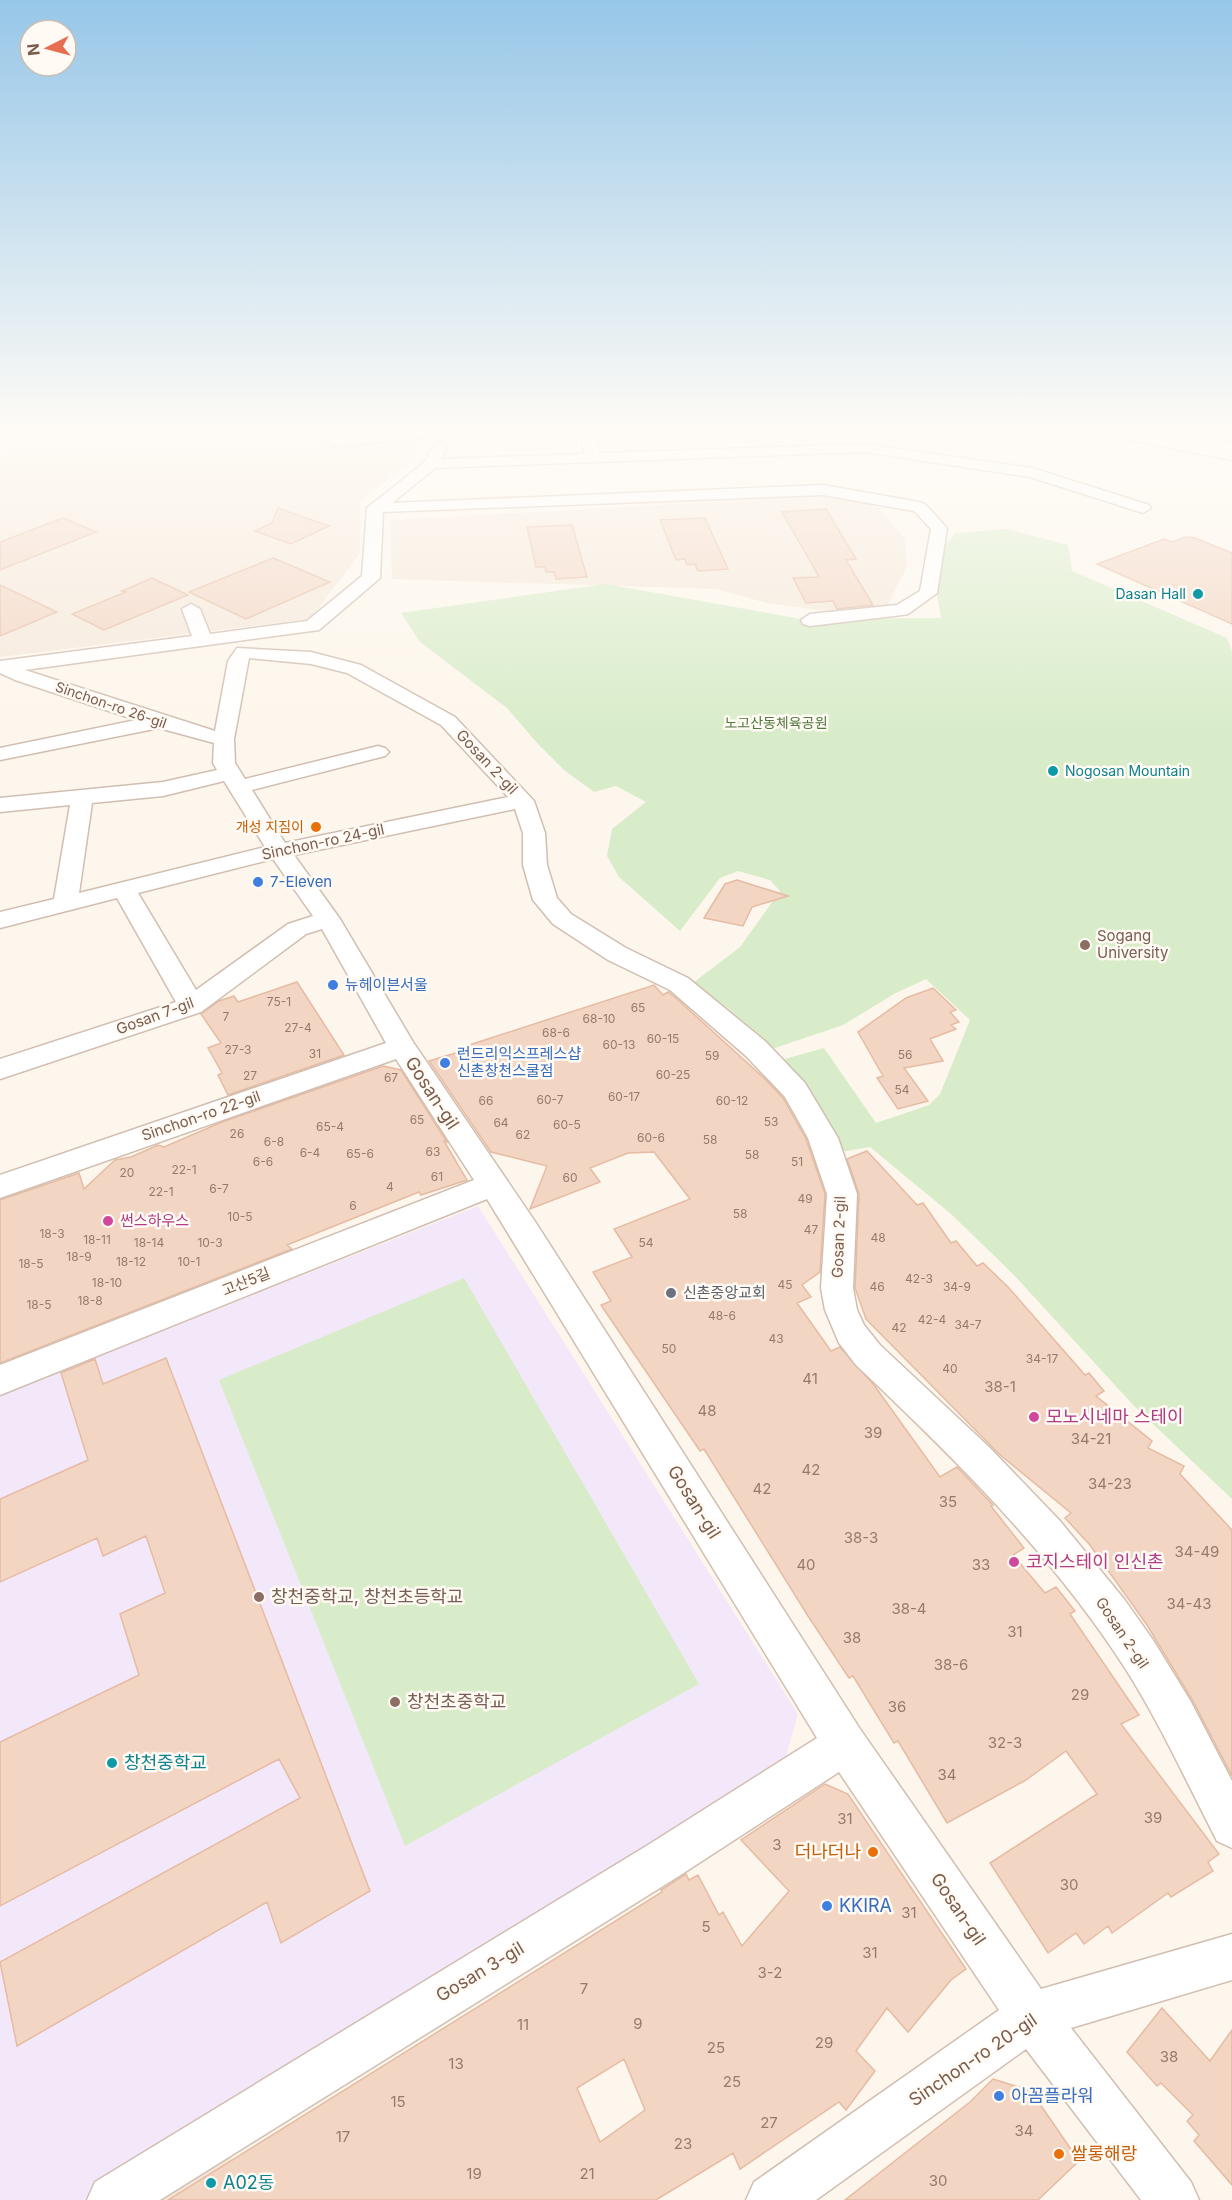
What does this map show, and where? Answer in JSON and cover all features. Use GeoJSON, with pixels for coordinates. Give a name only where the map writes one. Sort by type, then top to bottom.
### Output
{"type":"FeatureCollection","features":[{"type":"Feature","properties":{"kind":"street"},"geometry":{"type":"LineString","coordinates":[[2,673],[312,626],[371,578],[374,532]]}},
{"type":"Feature","properties":{"kind":"street"},"geometry":{"type":"LineString","coordinates":[[810,620],[902,610],[928,593],[938,532]]}},
{"type":"Feature","properties":{"kind":"street"},"geometry":{"type":"LineString","coordinates":[[191,609],[202,641]]}},
{"type":"Feature","properties":{"kind":"street","name":"Gosan-gil"},"geometry":{"type":"LineString","coordinates":[[244,652],[238,661],[224,739],[224,763],[279,851],[328,919],[402,1047],[525,1232],[846,1744],[1031,2016],[1173,2200]]}},
{"type":"Feature","properties":{"kind":"street","name":"Gosan 2-gil"},"geometry":{"type":"LineString","coordinates":[[244,652],[321,660],[354,669],[448,721],[523,801],[534,833],[535,865],[545,900],[562,919],[595,942],[679,984],[756,1049],[795,1090],[823,1138],[842,1194],[837,1288],[841,1310],[852,1333],[868,1355],[999,1481],[1079,1570],[1140,1655],[1232,1826]]}},
{"type":"Feature","properties":{"kind":"street","name":"Sinchon-ro 26-gil"},"geometry":{"type":"LineString","coordinates":[[2,673],[68,689],[158,722],[224,739]]}},
{"type":"Feature","properties":{"kind":"street"},"geometry":{"type":"LineString","coordinates":[[0,754],[158,722]]}},
{"type":"Feature","properties":{"kind":"street"},"geometry":{"type":"LineString","coordinates":[[0,805],[235,780],[378,752]]}},
{"type":"Feature","properties":{"kind":"street"},"geometry":{"type":"LineString","coordinates":[[66,905],[81,797]]}},
{"type":"Feature","properties":{"kind":"street","name":"Sinchon-ro 24-gil"},"geometry":{"type":"LineString","coordinates":[[0,920],[125,891],[279,851],[523,801]]}},
{"type":"Feature","properties":{"kind":"street"},"geometry":{"type":"LineString","coordinates":[[125,891],[192,1006]]}},
{"type":"Feature","properties":{"kind":"street","name":"Gosan 7-gil"},"geometry":{"type":"LineString","coordinates":[[0,1069],[192,1006],[297,928],[328,919]]}},
{"type":"Feature","properties":{"kind":"street","name":"Sinchon-ro 22-gil"},"geometry":{"type":"LineString","coordinates":[[0,1187],[402,1047]]}},
{"type":"Feature","properties":{"kind":"street","name":"고산5길"},"geometry":{"type":"LineString","coordinates":[[0,1380],[492,1185]]}},
{"type":"Feature","properties":{"kind":"street","name":"Gosan 3-gil"},"geometry":{"type":"LineString","coordinates":[[113,2200],[236,2121],[701,1838],[846,1744]]}},
{"type":"Feature","properties":{"kind":"street","name":"Sinchon-ro 20-gil"},"geometry":{"type":"LineString","coordinates":[[772,2200],[1031,2016],[1232,1957]]}},
{"type":"Feature","properties":{"kind":"shaded area"},"geometry":{"type":"Polygon","coordinates":[[[0,532],[360,532],[360,553],[310,619],[0,657],[0,532]]]}},
{"type":"Feature","properties":{"kind":"shaded area"},"geometry":{"type":"Polygon","coordinates":[[[390,532],[899,532],[905,539],[907,567],[885,610],[833,612],[767,603],[717,589],[392,579],[390,532]]]}},
{"type":"Feature","properties":{"kind":"shaded area","name":"창천초중학교"},"geometry":{"type":"Polygon","coordinates":[[[478,1206],[798,1714],[783,1767],[83,2200],[0,2200],[0,1395],[478,1206]]]}},
{"type":"Feature","properties":{"kind":"shaded area"},"geometry":{"type":"Polygon","coordinates":[[[230,2155],[242,2200],[154,2200],[230,2155]]]}},
{"type":"Feature","properties":{"kind":"green space","name":"Sogang University"},"geometry":{"type":"Polygon","coordinates":[[[1016,532],[1068,545],[1072,571],[1227,638],[1232,651],[1232,1499],[1135,1407],[1012,1273],[951,1214],[870,1147],[841,1152],[781,1060],[824,1048],[876,1123],[929,1105],[940,1094],[970,1020],[926,979],[894,994],[843,1025],[769,1050],[729,1009],[693,983],[740,947],[780,891],[770,880],[738,871],[720,878],[680,931],[619,877],[607,856],[612,829],[646,802],[616,786],[594,792],[564,770],[507,708],[420,642],[401,613],[606,584],[801,619],[941,618],[931,561],[956,533],[1016,532]]]}},
{"type":"Feature","properties":{"kind":"green space"},"geometry":{"type":"Polygon","coordinates":[[[464,1278],[699,1684],[405,1846],[219,1380],[464,1278]]]}},
{"type":"Feature","properties":{"kind":"building"},"geometry":{"type":"Polygon","coordinates":[[[27,532],[96,532],[0,570],[0,542],[27,532]]]}},
{"type":"Feature","properties":{"kind":"building"},"geometry":{"type":"Polygon","coordinates":[[[257,532],[317,532],[291,544],[257,532]]]}},
{"type":"Feature","properties":{"kind":"building"},"geometry":{"type":"Polygon","coordinates":[[[528,532],[574,532],[587,577],[556,579],[554,572],[546,572],[545,567],[536,567],[528,532]]]}},
{"type":"Feature","properties":{"kind":"building"},"geometry":{"type":"Polygon","coordinates":[[[665,532],[711,532],[728,569],[698,571],[695,564],[687,565],[685,559],[676,560],[665,532]]]}},
{"type":"Feature","properties":{"kind":"building"},"geometry":{"type":"Polygon","coordinates":[[[793,532],[840,532],[856,559],[846,560],[873,605],[837,609],[833,601],[806,603],[793,578],[819,577],[793,532]]]}},
{"type":"Feature","properties":{"kind":"building","name":"Dasan Hall"},"geometry":{"type":"Polygon","coordinates":[[[1186,537],[1195,538],[1232,553],[1232,624],[1097,564],[1164,539],[1172,542],[1186,537]]]}},
{"type":"Feature","properties":{"kind":"building"},"geometry":{"type":"Polygon","coordinates":[[[273,558],[330,582],[246,619],[189,592],[273,558]]]}},
{"type":"Feature","properties":{"kind":"building"},"geometry":{"type":"Polygon","coordinates":[[[152,578],[188,595],[104,630],[72,614],[126,592],[122,591],[152,578]]]}},
{"type":"Feature","properties":{"kind":"building"},"geometry":{"type":"Polygon","coordinates":[[[0,585],[57,612],[0,636],[0,585]]]}},
{"type":"Feature","properties":{"kind":"building"},"geometry":{"type":"Polygon","coordinates":[[[737,880],[788,896],[752,907],[743,926],[704,918],[725,884],[737,880]]]}},
{"type":"Feature","properties":{"kind":"building"},"geometry":{"type":"Polygon","coordinates":[[[297,982],[344,1055],[228,1095],[218,1075],[222,1073],[208,1048],[221,1043],[201,1014],[219,1001],[234,996],[238,1002],[297,982]]]}},
{"type":"Feature","properties":{"kind":"building"},"geometry":{"type":"Polygon","coordinates":[[[654,985],[663,995],[668,992],[676,998],[765,1079],[783,1098],[806,1139],[825,1194],[820,1272],[802,1285],[811,1297],[797,1303],[831,1351],[840,1347],[874,1385],[940,1477],[957,1467],[993,1505],[991,1506],[1024,1548],[1013,1555],[1045,1593],[1056,1587],[1075,1611],[1070,1614],[1139,1715],[1121,1724],[1219,1854],[1208,1862],[1213,1871],[1171,1897],[1168,1893],[1112,1933],[1108,1926],[1084,1944],[1076,1933],[1048,1953],[990,1863],[1097,1794],[1066,1751],[1026,1780],[947,1823],[898,1741],[894,1743],[853,1676],[849,1678],[808,1616],[704,1449],[700,1451],[601,1305],[611,1301],[593,1272],[632,1257],[614,1229],[690,1199],[654,1152],[628,1153],[590,1168],[600,1182],[530,1209],[547,1166],[491,1152],[429,1061],[459,1052],[457,1049],[654,985]]]}},
{"type":"Feature","properties":{"kind":"building"},"geometry":{"type":"Polygon","coordinates":[[[933,988],[956,1010],[950,1012],[959,1022],[951,1025],[956,1029],[930,1039],[943,1061],[904,1068],[928,1101],[898,1109],[877,1078],[883,1076],[858,1032],[906,998],[933,988]]]}},
{"type":"Feature","properties":{"kind":"building"},"geometry":{"type":"Polygon","coordinates":[[[383,1066],[401,1070],[447,1142],[444,1141],[467,1180],[421,1195],[419,1192],[287,1245],[292,1249],[0,1363],[0,1200],[79,1173],[84,1189],[115,1160],[131,1157],[158,1145],[164,1147],[222,1122],[383,1066]]]}},
{"type":"Feature","properties":{"kind":"building"},"geometry":{"type":"Polygon","coordinates":[[[867,1151],[917,1205],[923,1203],[951,1243],[956,1241],[977,1266],[983,1263],[1008,1287],[1085,1375],[1089,1373],[1104,1391],[1096,1396],[1152,1441],[1148,1448],[1184,1466],[1180,1474],[1232,1530],[1232,1776],[1193,1701],[1147,1625],[1090,1545],[1065,1518],[1071,1513],[999,1454],[866,1319],[855,1288],[859,1194],[847,1159],[867,1151]]]}},
{"type":"Feature","properties":{"kind":"building"},"geometry":{"type":"Polygon","coordinates":[[[166,1358],[370,1891],[281,1943],[267,1902],[17,2046],[0,1962],[300,1798],[279,1759],[0,1906],[0,1742],[139,1675],[120,1614],[165,1593],[146,1536],[103,1556],[97,1538],[0,1582],[0,1499],[88,1460],[61,1373],[95,1359],[103,1384],[166,1358]]]}},
{"type":"Feature","properties":{"kind":"building"},"geometry":{"type":"Polygon","coordinates":[[[825,1784],[848,1794],[966,1969],[951,1980],[908,2032],[887,2008],[856,2051],[875,2071],[846,2110],[839,2102],[740,2169],[733,2153],[656,2200],[168,2200],[662,1892],[661,1890],[686,1874],[689,1880],[698,1875],[719,1915],[723,1912],[742,1946],[789,1891],[741,1840],[825,1784]],[[624,2059],[577,2088],[600,2142],[645,2110],[624,2059]]]}},
{"type":"Feature","properties":{"kind":"building"},"geometry":{"type":"Polygon","coordinates":[[[1162,2008],[1210,2061],[1232,2030],[1232,2185],[1194,2141],[1199,2135],[1187,2121],[1193,2115],[1161,2083],[1157,2086],[1127,2052],[1162,2008]]]}},
{"type":"Feature","properties":{"kind":"building"},"geometry":{"type":"Polygon","coordinates":[[[993,2079],[1031,2091],[1079,2161],[1038,2200],[845,2200],[970,2102],[993,2079]]]}},
{"type":"Feature","properties":{"kind":"place","name":"Dasan Hall"},"geometry":{"type":"Point","coordinates":[1198,594]}},
{"type":"Feature","properties":{"kind":"place","name":"Nogosan Mountain"},"geometry":{"type":"Point","coordinates":[1053,771]}},
{"type":"Feature","properties":{"kind":"place","name":"개성 지짐이"},"geometry":{"type":"Point","coordinates":[316,827]}},
{"type":"Feature","properties":{"kind":"place","name":"7-Eleven"},"geometry":{"type":"Point","coordinates":[258,882]}},
{"type":"Feature","properties":{"kind":"place","name":"Sogang University"},"geometry":{"type":"Point","coordinates":[1085,945]}},
{"type":"Feature","properties":{"kind":"place","name":"뉴헤이븐서울"},"geometry":{"type":"Point","coordinates":[333,985]}},
{"type":"Feature","properties":{"kind":"place","name":"런드리익스프레스샵 신촌창천스쿨점"},"geometry":{"type":"Point","coordinates":[445,1063]}},
{"type":"Feature","properties":{"kind":"place","name":"썬스하우스"},"geometry":{"type":"Point","coordinates":[108,1221]}},
{"type":"Feature","properties":{"kind":"place","name":"신촌중앙교회"},"geometry":{"type":"Point","coordinates":[671,1293]}},
{"type":"Feature","properties":{"kind":"place","name":"모노시네마 스테이"},"geometry":{"type":"Point","coordinates":[1034,1417]}},
{"type":"Feature","properties":{"kind":"place","name":"코지스테이 인신촌"},"geometry":{"type":"Point","coordinates":[1014,1562]}},
{"type":"Feature","properties":{"kind":"place","name":"창천중학교, 창천초등학교"},"geometry":{"type":"Point","coordinates":[259,1597]}},
{"type":"Feature","properties":{"kind":"place","name":"창천초중학교"},"geometry":{"type":"Point","coordinates":[395,1702]}},
{"type":"Feature","properties":{"kind":"place","name":"창천중학교"},"geometry":{"type":"Point","coordinates":[112,1763]}},
{"type":"Feature","properties":{"kind":"place","name":"더나더나"},"geometry":{"type":"Point","coordinates":[873,1852]}},
{"type":"Feature","properties":{"kind":"place","name":"KKIRA"},"geometry":{"type":"Point","coordinates":[827,1906]}},
{"type":"Feature","properties":{"kind":"place","name":"아꼼플라워"},"geometry":{"type":"Point","coordinates":[999,2096]}},
{"type":"Feature","properties":{"kind":"place","name":"쌀롱해랑"},"geometry":{"type":"Point","coordinates":[1059,2154]}},
{"type":"Feature","properties":{"kind":"place","name":"A02동"},"geometry":{"type":"Point","coordinates":[211,2183]}},
{"type":"Feature","properties":{"kind":"park label","name":"노고산동체육공원"},"geometry":{"type":"Point","coordinates":[776,723]}}]}
